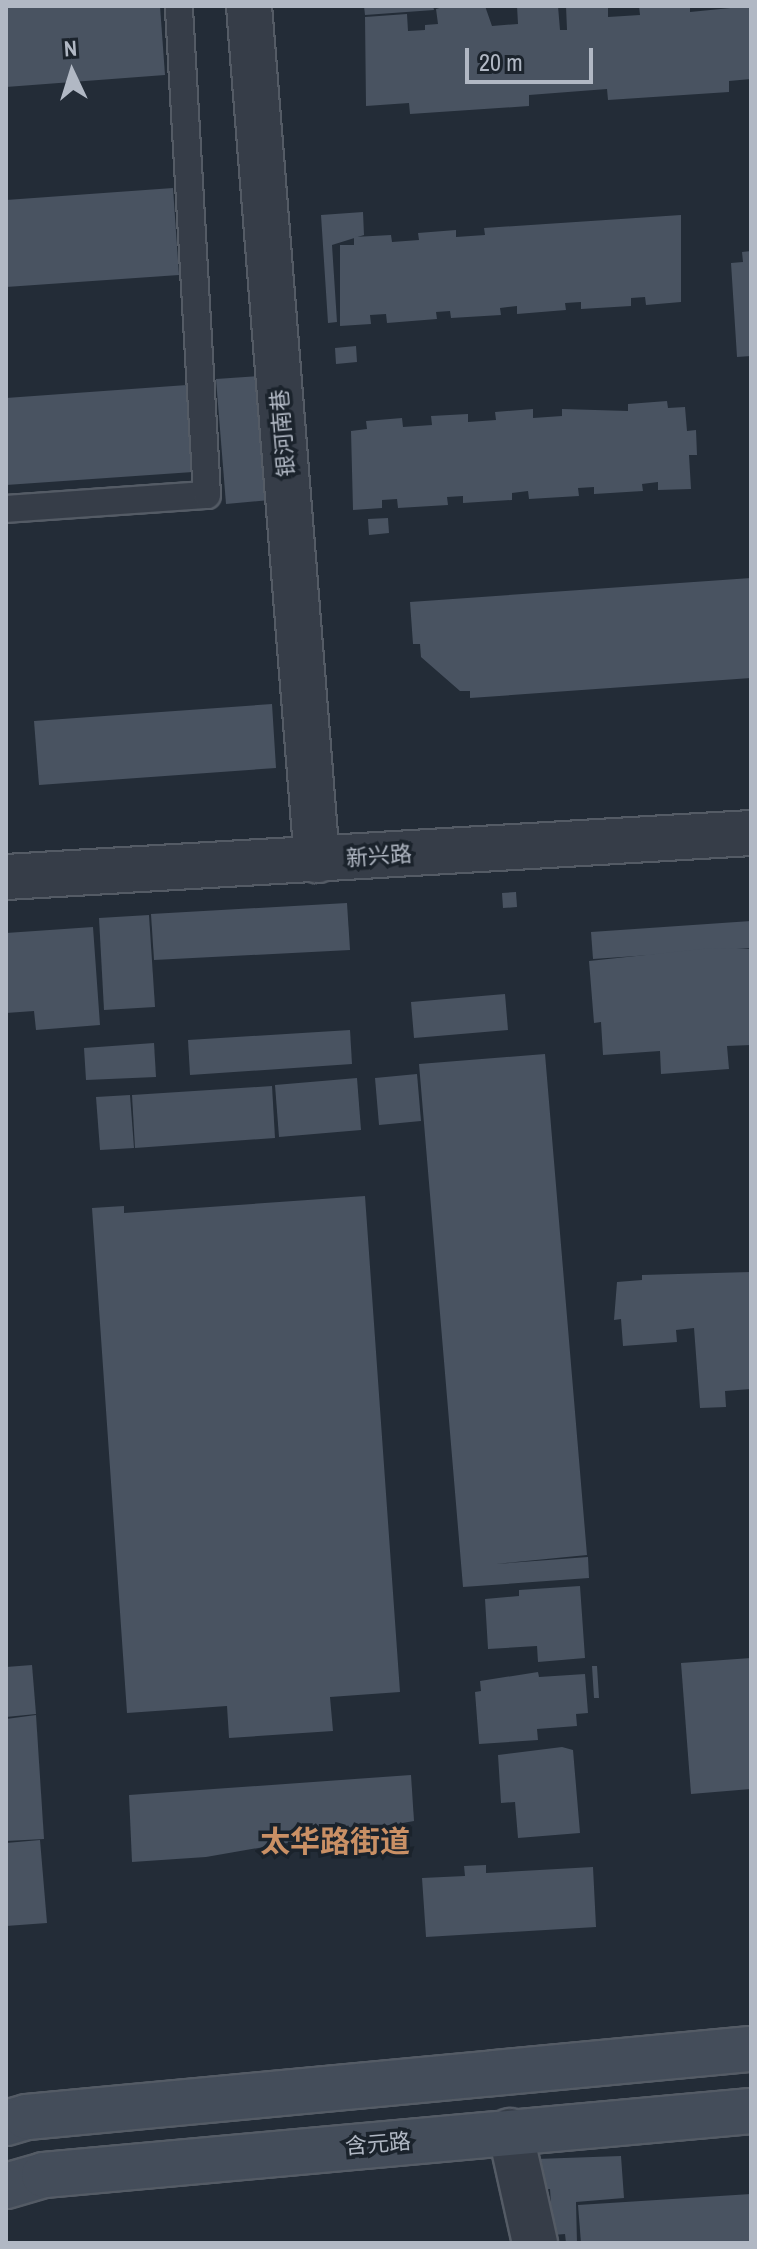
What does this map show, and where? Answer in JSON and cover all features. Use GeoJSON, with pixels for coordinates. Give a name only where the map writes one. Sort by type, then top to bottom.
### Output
{"type":"FeatureCollection","features":[{"type":"Feature","properties":{"kind":"main road"},"geometry":{"type":"LineString","coordinates":[[6,2123],[43,2115],[751,2049]]}},
{"type":"Feature","properties":{"kind":"main road","name":"含元路"},"geometry":{"type":"LineString","coordinates":[[6,2186],[44,2175],[751,2111]]}},
{"type":"Feature","properties":{"kind":"street","name":"银河南巷"},"geometry":{"type":"LineString","coordinates":[[249,6],[317,860]]}},
{"type":"Feature","properties":{"kind":"street","name":"新兴路"},"geometry":{"type":"LineString","coordinates":[[6,877],[751,833]]}},
{"type":"Feature","properties":{"kind":"street"},"geometry":{"type":"LineString","coordinates":[[510,2131],[535,2243]]}},
{"type":"Feature","properties":{"kind":"lane"},"geometry":{"type":"LineString","coordinates":[[6,509],[207,495],[179,6]]}},
{"type":"Feature","properties":{"kind":"building"},"geometry":{"type":"Polygon","coordinates":[[[6,6],[160,6],[165,75],[6,87],[6,6]]]}},
{"type":"Feature","properties":{"kind":"building"},"geometry":{"type":"Polygon","coordinates":[[[364,6],[433,6],[434,10],[365,15],[364,6]]]}},
{"type":"Feature","properties":{"kind":"building"},"geometry":{"type":"Polygon","coordinates":[[[485,6],[492,26],[518,24],[517,6],[558,6],[560,30],[567,30],[566,6],[608,6],[608,17],[640,15],[639,6],[690,6],[690,12],[751,6],[751,79],[729,81],[729,92],[608,100],[607,89],[529,95],[529,106],[410,114],[409,103],[366,106],[365,17],[407,14],[408,31],[425,30],[425,25],[438,24],[436,9],[485,6]]]}},
{"type":"Feature","properties":{"kind":"building"},"geometry":{"type":"Polygon","coordinates":[[[173,188],[179,275],[6,287],[6,200],[173,188]]]}},
{"type":"Feature","properties":{"kind":"building"},"geometry":{"type":"Polygon","coordinates":[[[363,212],[364,235],[332,245],[337,322],[328,323],[321,215],[363,212]]]}},
{"type":"Feature","properties":{"kind":"building"},"geometry":{"type":"Polygon","coordinates":[[[681,215],[681,302],[646,305],[645,297],[631,298],[631,306],[581,309],[581,302],[565,303],[566,310],[517,314],[517,306],[500,308],[501,315],[451,318],[450,311],[436,312],[437,319],[387,323],[386,314],[370,315],[371,324],[340,326],[340,245],[354,245],[354,237],[391,235],[392,242],[419,240],[418,233],[456,230],[456,237],[485,235],[484,228],[681,215]]]}},
{"type":"Feature","properties":{"kind":"building"},"geometry":{"type":"Polygon","coordinates":[[[751,251],[751,356],[737,357],[731,263],[743,262],[742,252],[751,251]]]}},
{"type":"Feature","properties":{"kind":"building"},"geometry":{"type":"Polygon","coordinates":[[[356,346],[357,362],[336,364],[335,348],[356,346]]]}},
{"type":"Feature","properties":{"kind":"building"},"geometry":{"type":"Polygon","coordinates":[[[260,376],[270,500],[226,504],[216,379],[260,376]]]}},
{"type":"Feature","properties":{"kind":"building"},"geometry":{"type":"Polygon","coordinates":[[[187,385],[193,472],[6,485],[6,398],[187,385]]]}},
{"type":"Feature","properties":{"kind":"building"},"geometry":{"type":"Polygon","coordinates":[[[667,401],[668,408],[685,407],[687,431],[696,430],[697,455],[689,455],[691,489],[658,490],[658,482],[642,484],[643,491],[594,494],[594,487],[578,488],[579,496],[529,499],[528,491],[512,493],[512,500],[463,503],[463,496],[447,497],[448,505],[398,508],[397,499],[382,500],[382,508],[353,510],[351,431],[367,429],[366,421],[402,418],[403,427],[432,425],[431,416],[468,414],[468,422],[496,420],[495,412],[533,409],[533,418],[562,416],[562,409],[628,411],[628,404],[667,401]]]}},
{"type":"Feature","properties":{"kind":"building"},"geometry":{"type":"Polygon","coordinates":[[[388,518],[389,533],[369,535],[368,519],[388,518]]]}},
{"type":"Feature","properties":{"kind":"building"},"geometry":{"type":"Polygon","coordinates":[[[751,578],[751,678],[470,698],[470,691],[460,691],[421,657],[420,644],[413,644],[410,602],[751,578]]]}},
{"type":"Feature","properties":{"kind":"building"},"geometry":{"type":"Polygon","coordinates":[[[272,704],[276,768],[39,785],[34,721],[272,704]]]}},
{"type":"Feature","properties":{"kind":"building"},"geometry":{"type":"Polygon","coordinates":[[[516,892],[517,907],[503,908],[502,893],[516,892]]]}},
{"type":"Feature","properties":{"kind":"building"},"geometry":{"type":"Polygon","coordinates":[[[347,903],[350,950],[154,960],[151,914],[347,903]]]}},
{"type":"Feature","properties":{"kind":"building"},"geometry":{"type":"Polygon","coordinates":[[[149,915],[155,1007],[104,1010],[99,918],[149,915]]]}},
{"type":"Feature","properties":{"kind":"building"},"geometry":{"type":"Polygon","coordinates":[[[751,921],[751,948],[593,959],[591,932],[751,921]]]}},
{"type":"Feature","properties":{"kind":"building"},"geometry":{"type":"Polygon","coordinates":[[[93,927],[100,1025],[36,1030],[34,1011],[6,1013],[6,933],[93,927]]]}},
{"type":"Feature","properties":{"kind":"building"},"geometry":{"type":"Polygon","coordinates":[[[712,948],[751,949],[751,1045],[727,1046],[729,1069],[661,1074],[660,1051],[603,1055],[601,1022],[594,1023],[589,961],[712,948]]]}},
{"type":"Feature","properties":{"kind":"building"},"geometry":{"type":"Polygon","coordinates":[[[505,994],[508,1030],[414,1038],[411,1002],[505,994]]]}},
{"type":"Feature","properties":{"kind":"building"},"geometry":{"type":"Polygon","coordinates":[[[350,1030],[352,1064],[190,1075],[188,1040],[350,1030]]]}},
{"type":"Feature","properties":{"kind":"building"},"geometry":{"type":"Polygon","coordinates":[[[154,1043],[156,1077],[86,1080],[84,1048],[154,1043]]]}},
{"type":"Feature","properties":{"kind":"building"},"geometry":{"type":"Polygon","coordinates":[[[545,1054],[587,1555],[496,1564],[588,1557],[589,1578],[463,1587],[419,1064],[545,1054]]]}},
{"type":"Feature","properties":{"kind":"building"},"geometry":{"type":"Polygon","coordinates":[[[417,1074],[421,1121],[379,1125],[375,1078],[417,1074]]]}},
{"type":"Feature","properties":{"kind":"building"},"geometry":{"type":"Polygon","coordinates":[[[357,1078],[361,1130],[279,1137],[275,1085],[357,1078]]]}},
{"type":"Feature","properties":{"kind":"building"},"geometry":{"type":"Polygon","coordinates":[[[272,1086],[275,1138],[135,1148],[132,1095],[272,1086]]]}},
{"type":"Feature","properties":{"kind":"building"},"geometry":{"type":"Polygon","coordinates":[[[130,1095],[134,1148],[100,1150],[96,1097],[130,1095]]]}},
{"type":"Feature","properties":{"kind":"building"},"geometry":{"type":"Polygon","coordinates":[[[365,1196],[400,1692],[330,1697],[333,1731],[229,1738],[227,1706],[127,1713],[92,1208],[124,1206],[124,1213],[365,1196]]]}},
{"type":"Feature","properties":{"kind":"building"},"geometry":{"type":"Polygon","coordinates":[[[751,1272],[751,1389],[725,1391],[726,1407],[700,1408],[694,1328],[676,1330],[677,1342],[623,1346],[621,1319],[614,1320],[617,1282],[642,1280],[642,1275],[751,1272]]]}},
{"type":"Feature","properties":{"kind":"building"},"geometry":{"type":"Polygon","coordinates":[[[580,1586],[585,1658],[538,1662],[537,1646],[488,1649],[485,1599],[519,1596],[519,1590],[580,1586]]]}},
{"type":"Feature","properties":{"kind":"building"},"geometry":{"type":"Polygon","coordinates":[[[751,1658],[751,1789],[691,1794],[681,1663],[751,1658]]]}},
{"type":"Feature","properties":{"kind":"building"},"geometry":{"type":"Polygon","coordinates":[[[32,1665],[36,1714],[6,1717],[6,1667],[32,1665]]]}},
{"type":"Feature","properties":{"kind":"building"},"geometry":{"type":"Polygon","coordinates":[[[592,1666],[597,1666],[599,1698],[594,1698],[592,1666]]]}},
{"type":"Feature","properties":{"kind":"building"},"geometry":{"type":"Polygon","coordinates":[[[538,1672],[539,1677],[585,1674],[588,1713],[576,1714],[577,1726],[537,1729],[538,1740],[479,1744],[475,1692],[481,1691],[480,1681],[538,1672]]]}},
{"type":"Feature","properties":{"kind":"building"},"geometry":{"type":"Polygon","coordinates":[[[36,1715],[44,1839],[6,1841],[6,1719],[36,1715]]]}},
{"type":"Feature","properties":{"kind":"building"},"geometry":{"type":"Polygon","coordinates":[[[562,1747],[573,1750],[580,1833],[518,1838],[515,1802],[501,1803],[498,1755],[562,1747]]]}},
{"type":"Feature","properties":{"kind":"building"},"geometry":{"type":"Polygon","coordinates":[[[411,1775],[414,1821],[206,1857],[132,1862],[129,1795],[411,1775]]]}},
{"type":"Feature","properties":{"kind":"building"},"geometry":{"type":"Polygon","coordinates":[[[40,1840],[47,1923],[6,1926],[6,1843],[40,1840]]]}},
{"type":"Feature","properties":{"kind":"building"},"geometry":{"type":"Polygon","coordinates":[[[486,1865],[486,1873],[593,1867],[596,1927],[426,1937],[422,1878],[465,1876],[464,1866],[486,1865]]]}},
{"type":"Feature","properties":{"kind":"building"},"geometry":{"type":"Polygon","coordinates":[[[621,2156],[624,2198],[576,2202],[577,2243],[566,2243],[565,2234],[553,2235],[550,2189],[539,2190],[536,2159],[621,2156]]]}},
{"type":"Feature","properties":{"kind":"building"},"geometry":{"type":"Polygon","coordinates":[[[751,2194],[751,2243],[581,2243],[578,2205],[751,2194]]]}},
{"type":"Feature","properties":{"kind":"district","name":"太华路街道"},"geometry":{"type":"Point","coordinates":[335,1841]}}]}
